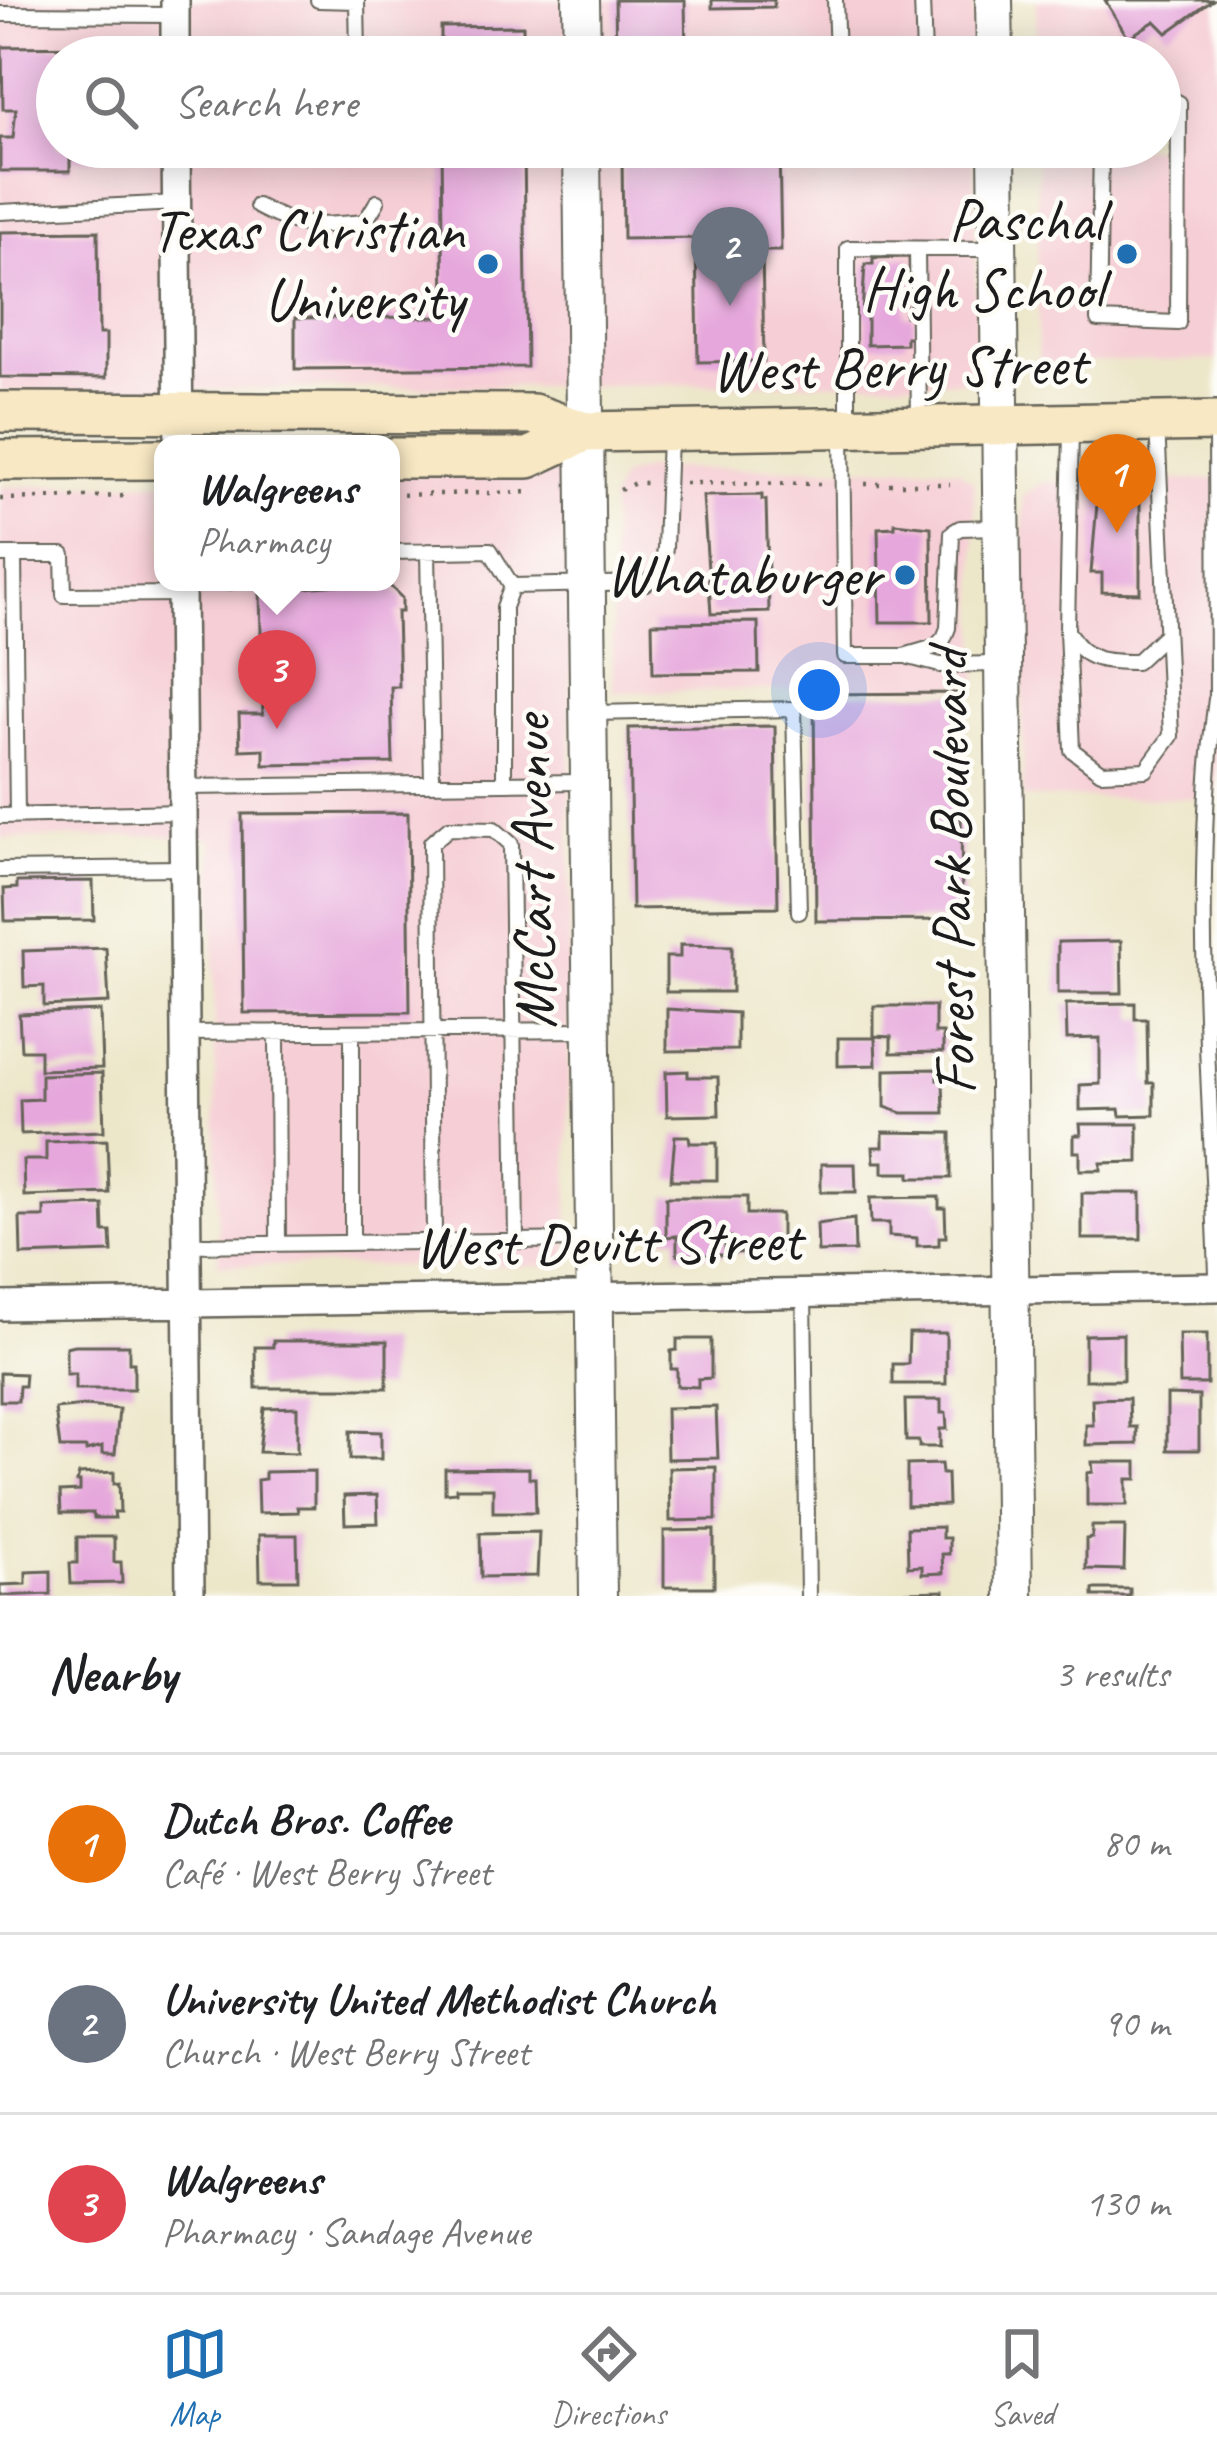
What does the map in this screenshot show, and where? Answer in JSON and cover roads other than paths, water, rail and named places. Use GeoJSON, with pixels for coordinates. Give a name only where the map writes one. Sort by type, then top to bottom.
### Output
{"type":"FeatureCollection","features":[{"type":"Feature","properties":{"kind":"main road","name":"West Berry Street"},"geometry":{"type":"LineString","coordinates":[[0,412],[179,427],[533,414],[584,432],[1216,422]]}},
{"type":"Feature","properties":{"kind":"main road","name":"West Berry Street"},"geometry":{"type":"LineString","coordinates":[[400,458],[528,458],[584,432]]}},
{"type":"Feature","properties":{"kind":"main road"},"geometry":{"type":"LineString","coordinates":[[0,460],[154,459]]}},
{"type":"Feature","properties":{"kind":"street"},"geometry":{"type":"LineString","coordinates":[[581,0],[581,36]]}},
{"type":"Feature","properties":{"kind":"street"},"geometry":{"type":"LineString","coordinates":[[994,0],[995,36]]}},
{"type":"Feature","properties":{"kind":"street"},"geometry":{"type":"LineString","coordinates":[[176,168],[179,427]]}},
{"type":"Feature","properties":{"kind":"street","name":"McCart Avenue"},"geometry":{"type":"LineString","coordinates":[[582,168],[598,1596]]}},
{"type":"Feature","properties":{"kind":"street","name":"Forest Park Boulevard"},"geometry":{"type":"LineString","coordinates":[[997,168],[1013,1596]]}},
{"type":"Feature","properties":{"kind":"street"},"geometry":{"type":"LineString","coordinates":[[180,591],[190,1596]]}},
{"type":"Feature","properties":{"kind":"street","name":"West Devitt Street"},"geometry":{"type":"LineString","coordinates":[[0,1306],[1217,1288]]}},
{"type":"Feature","properties":{"kind":"lane"},"geometry":{"type":"LineString","coordinates":[[318,0],[357,0],[358,36]]}},
{"type":"Feature","properties":{"kind":"lane"},"geometry":{"type":"LineString","coordinates":[[835,0],[836,36]]}},
{"type":"Feature","properties":{"kind":"lane"},"geometry":{"type":"LineString","coordinates":[[922,0],[923,36]]}},
{"type":"Feature","properties":{"kind":"lane"},"geometry":{"type":"LineString","coordinates":[[0,14],[175,8]]}},
{"type":"Feature","properties":{"kind":"lane"},"geometry":{"type":"LineString","coordinates":[[1100,168],[1098,320],[1178,323],[1179,168]]}},
{"type":"Feature","properties":{"kind":"lane"},"geometry":{"type":"LineString","coordinates":[[257,206],[290,224],[334,224],[365,222],[376,202]]}},
{"type":"Feature","properties":{"kind":"lane"},"geometry":{"type":"LineString","coordinates":[[0,212],[177,203]]}},
{"type":"Feature","properties":{"kind":"lane"},"geometry":{"type":"LineString","coordinates":[[999,248],[848,248],[845,656],[904,656],[940,665],[1005,664]]}},
{"type":"Feature","properties":{"kind":"lane"},"geometry":{"type":"LineString","coordinates":[[917,248],[919,427]]}},
{"type":"Feature","properties":{"kind":"lane"},"geometry":{"type":"LineString","coordinates":[[1071,424],[1067,630],[1072,750],[1101,772],[1146,770],[1171,736],[1157,422]]}},
{"type":"Feature","properties":{"kind":"lane"},"geometry":{"type":"LineString","coordinates":[[1216,422],[1217,699],[1207,766],[1207,974],[1217,1275]]}},
{"type":"Feature","properties":{"kind":"lane"},"geometry":{"type":"LineString","coordinates":[[512,586],[586,587],[654,579],[665,548],[669,430]]}},
{"type":"Feature","properties":{"kind":"lane"},"geometry":{"type":"LineString","coordinates":[[904,656],[935,647],[948,628],[952,533],[960,528],[1004,527]]}},
{"type":"Feature","properties":{"kind":"lane"},"geometry":{"type":"LineString","coordinates":[[400,552],[490,550],[512,586]]}},
{"type":"Feature","properties":{"kind":"lane"},"geometry":{"type":"LineString","coordinates":[[428,551],[432,784]]}},
{"type":"Feature","properties":{"kind":"lane"},"geometry":{"type":"LineString","coordinates":[[17,815],[7,555],[63,555],[64,595],[154,588]]}},
{"type":"Feature","properties":{"kind":"lane"},"geometry":{"type":"LineString","coordinates":[[504,783],[504,607],[512,586]]}},
{"type":"Feature","properties":{"kind":"lane"},"geometry":{"type":"LineString","coordinates":[[1067,630],[1075,645],[1101,662],[1136,662],[1166,634]]}},
{"type":"Feature","properties":{"kind":"lane"},"geometry":{"type":"LineString","coordinates":[[587,713],[794,709],[799,912]]}},
{"type":"Feature","properties":{"kind":"lane"},"geometry":{"type":"LineString","coordinates":[[0,816],[432,784],[588,782]]}},
{"type":"Feature","properties":{"kind":"lane"},"geometry":{"type":"LineString","coordinates":[[434,1242],[431,843],[449,828],[494,829],[511,844],[516,1240]]}},
{"type":"Feature","properties":{"kind":"lane"},"geometry":{"type":"LineString","coordinates":[[0,870],[183,868]]}},
{"type":"Feature","properties":{"kind":"lane"},"geometry":{"type":"LineString","coordinates":[[185,1033],[591,1030]]}},
{"type":"Feature","properties":{"kind":"lane"},"geometry":{"type":"LineString","coordinates":[[352,1032],[352,1243]]}},
{"type":"Feature","properties":{"kind":"lane"},"geometry":{"type":"LineString","coordinates":[[277,1033],[278,1244]]}},
{"type":"Feature","properties":{"kind":"lane"},"geometry":{"type":"LineString","coordinates":[[186,1246],[594,1240]]}},
{"type":"Feature","properties":{"kind":"lane"},"geometry":{"type":"LineString","coordinates":[[804,1293],[808,1596]]}},
{"type":"Feature","properties":{"kind":"place","name":"Paschal High School"},"geometry":{"type":"Point","coordinates":[1127,254]}},
{"type":"Feature","properties":{"kind":"place","name":"Texas Christian University"},"geometry":{"type":"Point","coordinates":[488,264]}},
{"type":"Feature","properties":{"kind":"place","name":"University United Methodist Church"},"geometry":{"type":"Point","coordinates":[730,306]}},
{"type":"Feature","properties":{"kind":"place","name":"Dutch Bros. Coffee"},"geometry":{"type":"Point","coordinates":[1117,533]}},
{"type":"Feature","properties":{"kind":"place","name":"Whataburger"},"geometry":{"type":"Point","coordinates":[905,575]}},
{"type":"Feature","properties":{"kind":"place","name":"Walgreens"},"geometry":{"type":"Point","coordinates":[277,729]}}]}
